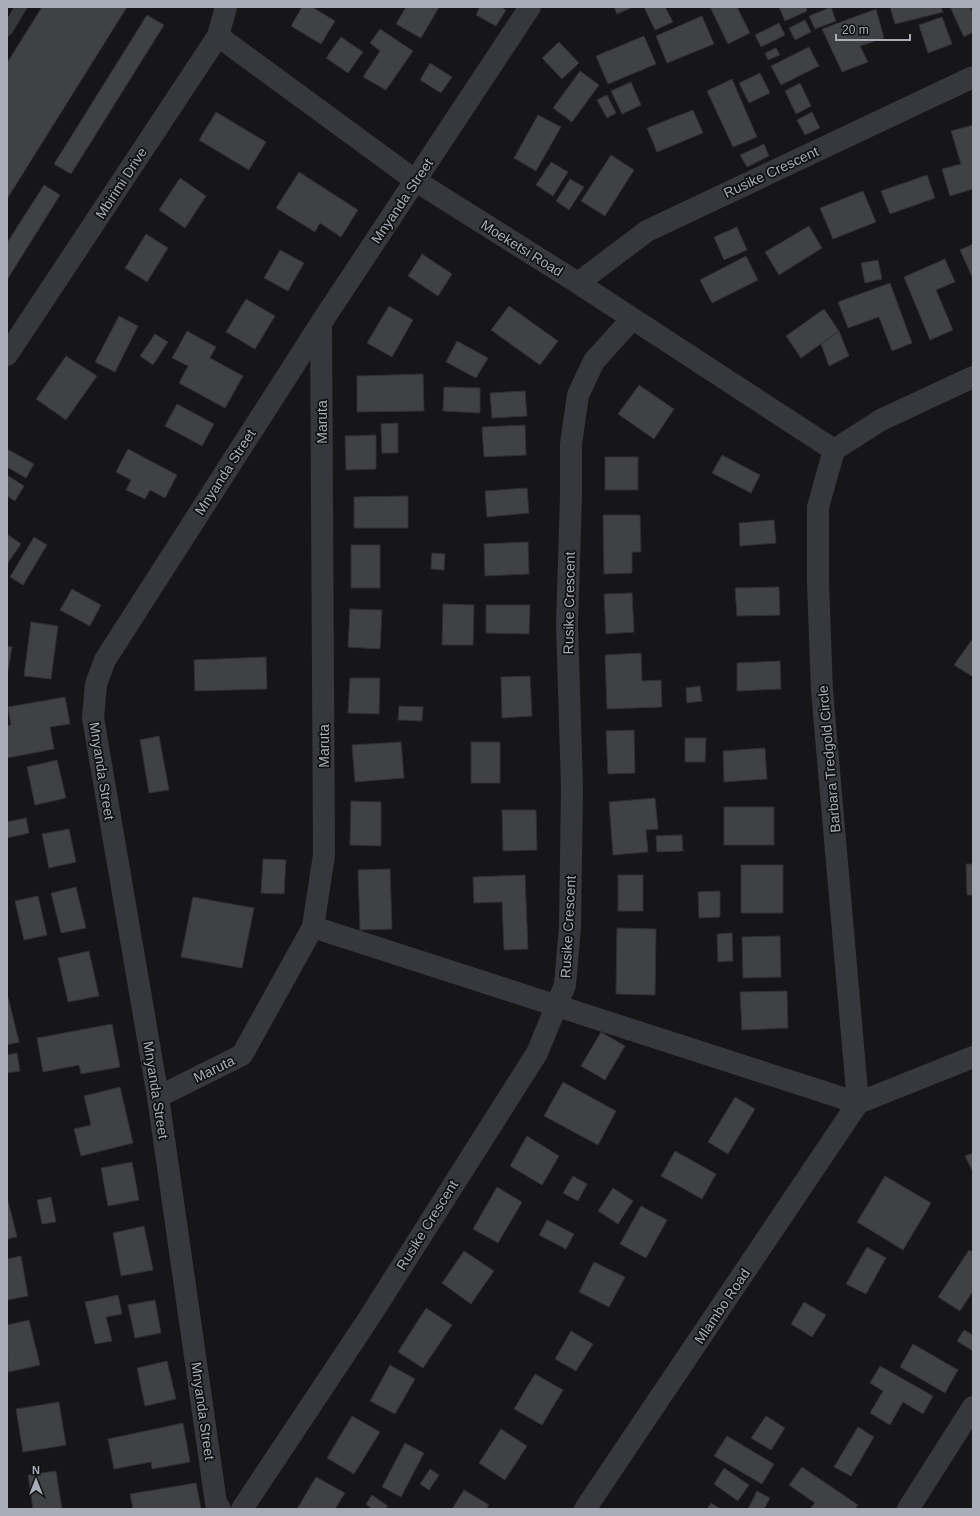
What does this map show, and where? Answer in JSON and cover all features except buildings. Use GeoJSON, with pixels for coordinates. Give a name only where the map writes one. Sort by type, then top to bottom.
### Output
{"type":"FeatureCollection","features":[{"type":"Feature","properties":{"kind":"street","name":"Mbirimi Drive"},"geometry":{"type":"LineString","coordinates":[[7,355],[218,36],[226,7]]}},
{"type":"Feature","properties":{"kind":"street","name":"Mnyanda Street"},"geometry":{"type":"LineString","coordinates":[[220,1509],[216,1503],[158,1097],[93,718],[96,684],[105,660],[321,323],[530,7]]}},
{"type":"Feature","properties":{"kind":"street","name":"Moeketsi Road"},"geometry":{"type":"LineString","coordinates":[[218,36],[416,181],[578,283],[834,450]]}},
{"type":"Feature","properties":{"kind":"street","name":"Rusike Crescent"},"geometry":{"type":"LineString","coordinates":[[578,283],[647,231],[973,77]]}},
{"type":"Feature","properties":{"kind":"street","name":"Rusike Crescent"},"geometry":{"type":"LineString","coordinates":[[242,1509],[369,1318],[537,1053],[565,985],[570,927],[572,787],[567,626],[571,444],[578,396],[594,361],[632,319]]}},
{"type":"Feature","properties":{"kind":"street","name":"Maruta"},"geometry":{"type":"LineString","coordinates":[[158,1097],[242,1055],[313,927],[324,855],[321,323]]}},
{"type":"Feature","properties":{"kind":"street"},"geometry":{"type":"LineString","coordinates":[[834,450],[881,420],[973,377]]}},
{"type":"Feature","properties":{"kind":"street","name":"Barbara Tredgold Circle"},"geometry":{"type":"LineString","coordinates":[[834,450],[818,507],[818,583],[822,691],[858,1103]]}},
{"type":"Feature","properties":{"kind":"street"},"geometry":{"type":"LineString","coordinates":[[313,927],[858,1103],[973,1057]]}},
{"type":"Feature","properties":{"kind":"street","name":"Mlambo Road"},"geometry":{"type":"LineString","coordinates":[[585,1509],[858,1103]]}},
{"type":"Feature","properties":{"kind":"street"},"geometry":{"type":"LineString","coordinates":[[908,1509],[973,1407]]}},
{"type":"Feature","properties":{"kind":"lane"},"geometry":{"type":"LineString","coordinates":[[7,30],[21,7]]}}]}
